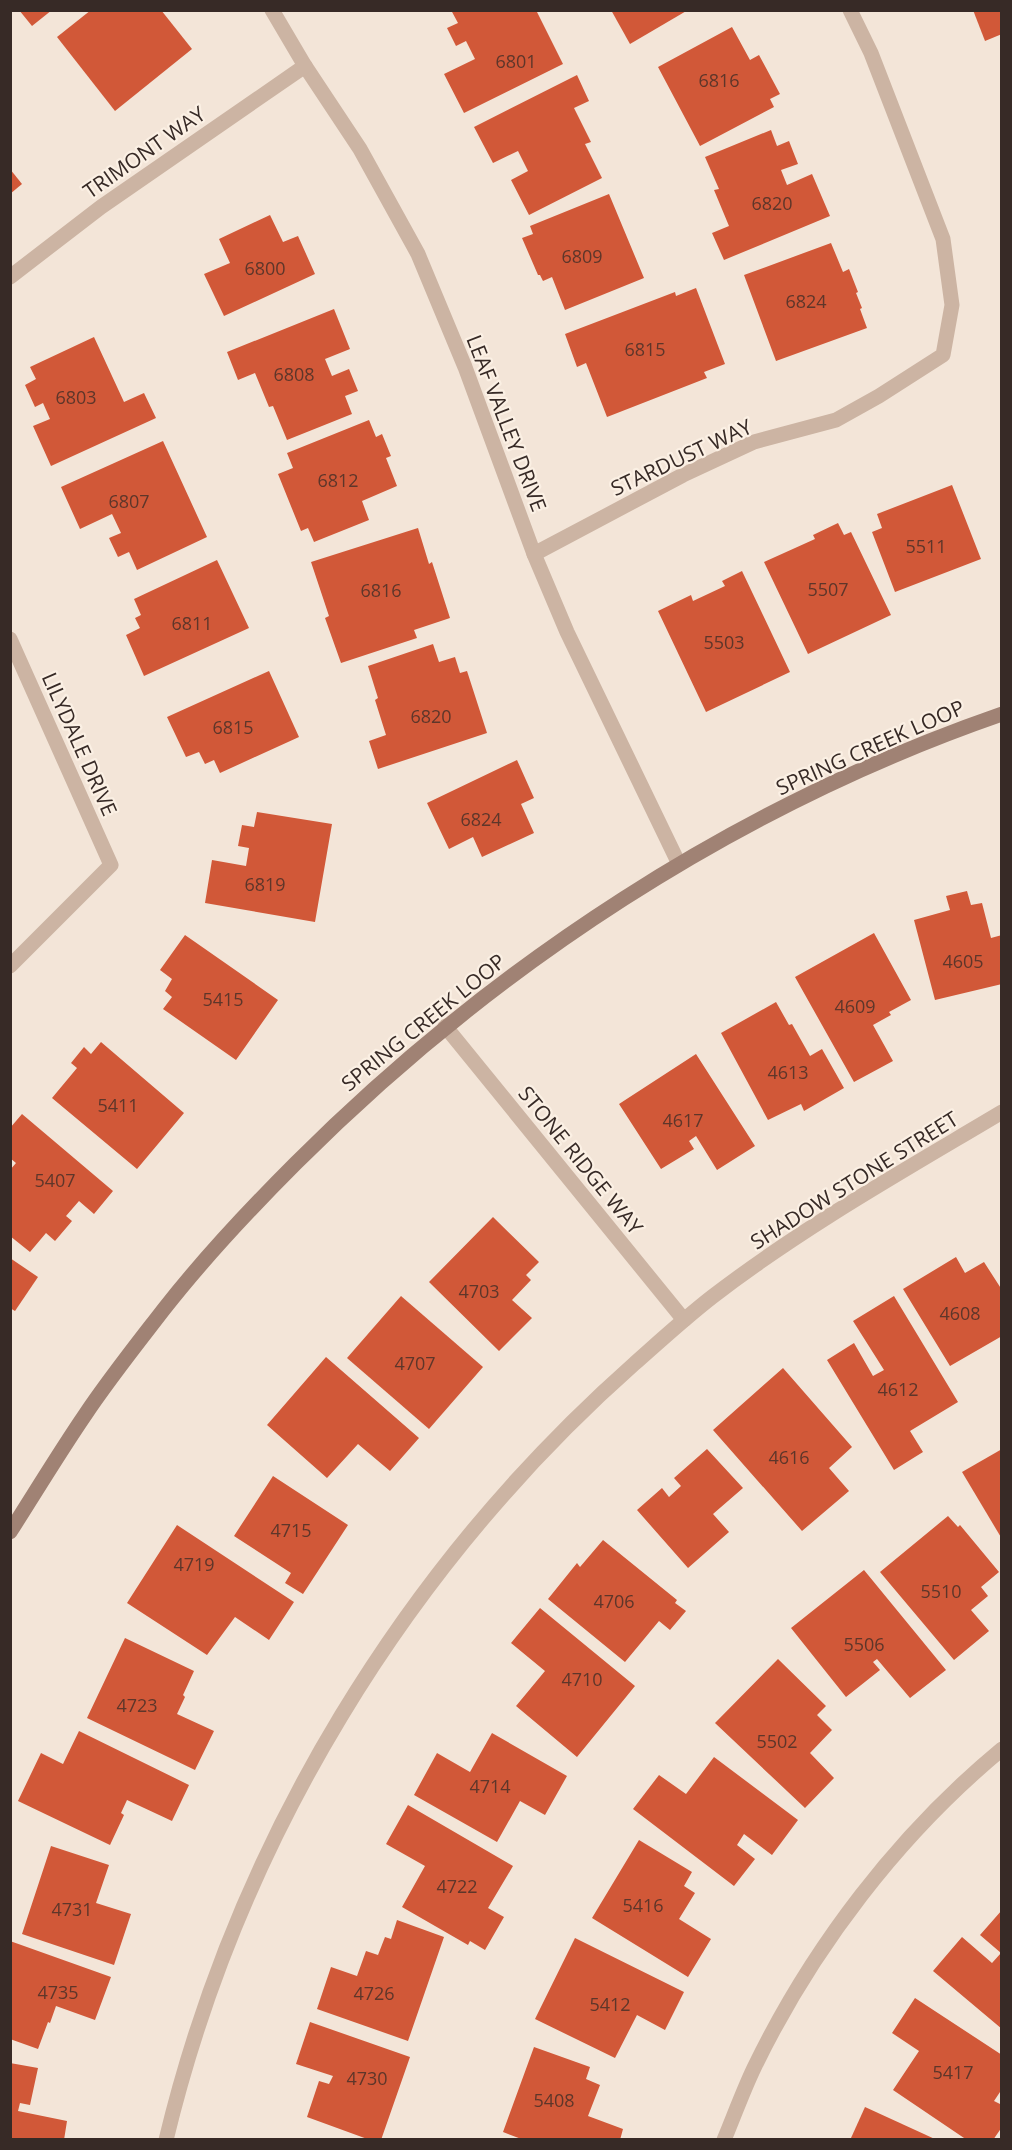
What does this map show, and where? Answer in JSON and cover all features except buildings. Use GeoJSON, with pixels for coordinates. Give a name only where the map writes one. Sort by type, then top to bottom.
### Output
{"type":"FeatureCollection","features":[{"type":"Feature","properties":{"kind":"street","name":"LEAF VALLEY DRIVE"},"geometry":{"type":"LineString","coordinates":[[272,10],[305,66],[360,149],[418,254],[465,367],[534,554],[567,632],[679,864]]}},
{"type":"Feature","properties":{"kind":"street","name":"STARDUST WAY"},"geometry":{"type":"LineString","coordinates":[[534,554],[683,475],[754,442],[836,420],[879,396],[943,355],[952,305],[943,239],[871,53],[850,10]]}},
{"type":"Feature","properties":{"kind":"street","name":"TRIMONT WAY"},"geometry":{"type":"LineString","coordinates":[[10,277],[101,207],[305,66]]}},
{"type":"Feature","properties":{"kind":"street","name":"LILYDALE DRIVE"},"geometry":{"type":"LineString","coordinates":[[10,639],[111,865],[10,966]]}},
{"type":"Feature","properties":{"kind":"street","name":"SPRING CREEK LOOP"},"geometry":{"type":"LineString","coordinates":[[10,1532],[85,1414],[165,1308],[252,1207],[344,1114],[445,1026],[551,946],[679,864],[837,780],[959,728],[1002,714]]}},
{"type":"Feature","properties":{"kind":"street","name":"STONE RIDGE WAY"},"geometry":{"type":"LineString","coordinates":[[445,1026],[684,1320]]}},
{"type":"Feature","properties":{"kind":"street","name":"SHADOW STONE STREET"},"geometry":{"type":"LineString","coordinates":[[166,2139],[204,2008],[253,1884],[300,1788],[367,1673],[428,1586],[494,1504],[584,1408],[715,1295],[823,1219],[1002,1112]]}},
{"type":"Feature","properties":{"kind":"street"},"geometry":{"type":"LineString","coordinates":[[724,2139],[754,2068],[797,1989],[855,1903],[910,1837],[975,1771],[1002,1749]]}}]}
